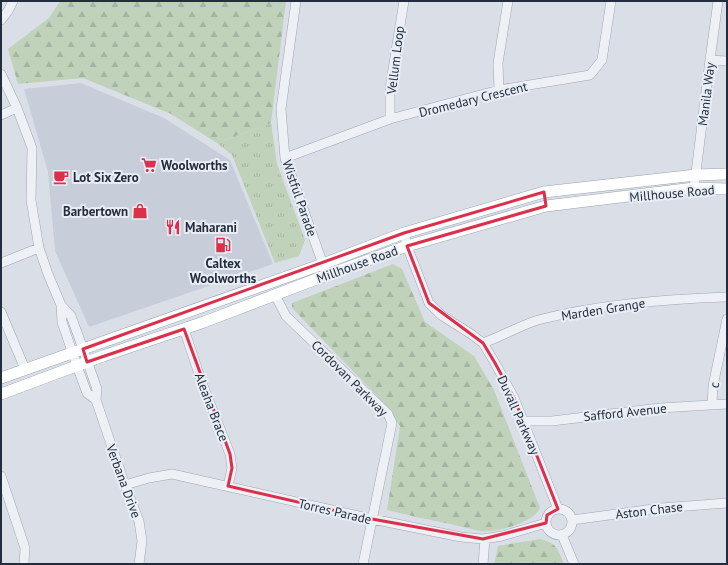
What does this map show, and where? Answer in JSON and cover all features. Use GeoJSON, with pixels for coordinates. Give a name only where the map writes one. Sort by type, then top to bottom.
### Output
{"type":"FeatureCollection","features":[{"type":"Feature","properties":{"kind":"main road","name":"Millhouse Road"},"geometry":{"type":"LineString","coordinates":[[1,378],[323,264],[404,233],[544,192],[696,174],[727,174]]}},
{"type":"Feature","properties":{"kind":"main road","name":"Millhouse Road"},"geometry":{"type":"LineString","coordinates":[[1,394],[184,329],[407,246],[546,206],[694,188],[727,189]]}},
{"type":"Feature","properties":{"kind":"main road"},"geometry":{"type":"LineString","coordinates":[[544,192],[546,206]]}},
{"type":"Feature","properties":{"kind":"street"},"geometry":{"type":"LineString","coordinates":[[1,20],[13,1]]}},
{"type":"Feature","properties":{"kind":"street","name":"Wistful Parade"},"geometry":{"type":"LineString","coordinates":[[296,1],[281,109],[285,158],[327,275]]}},
{"type":"Feature","properties":{"kind":"street","name":"Vellum Loop"},"geometry":{"type":"LineString","coordinates":[[390,119],[390,88],[404,1]]}},
{"type":"Feature","properties":{"kind":"street"},"geometry":{"type":"LineString","coordinates":[[499,90],[498,63],[508,1]]}},
{"type":"Feature","properties":{"kind":"street","name":"Dromedary Crescent"},"geometry":{"type":"LineString","coordinates":[[285,158],[390,119],[499,90],[590,75],[602,60],[611,1]]}},
{"type":"Feature","properties":{"kind":"street","name":"Manila Way"},"geometry":{"type":"LineString","coordinates":[[694,188],[718,1]]}},
{"type":"Feature","properties":{"kind":"street"},"geometry":{"type":"LineString","coordinates":[[710,60],[727,61]]}},
{"type":"Feature","properties":{"kind":"street","name":"Verbana Drive"},"geometry":{"type":"LineString","coordinates":[[1,74],[17,108],[32,148],[31,200],[39,248],[61,305],[62,322],[78,351],[82,364],[97,389],[96,400],[139,521],[142,540],[139,564]]}},
{"type":"Feature","properties":{"kind":"street"},"geometry":{"type":"LineString","coordinates":[[1,115],[17,108]]}},
{"type":"Feature","properties":{"kind":"street","name":"Duvall Parkway"},"geometry":{"type":"LineString","coordinates":[[404,233],[407,246],[429,303],[440,315],[471,334],[483,344],[495,363],[514,398],[558,509]]}},
{"type":"Feature","properties":{"kind":"street"},"geometry":{"type":"LineString","coordinates":[[1,263],[39,248]]}},
{"type":"Feature","properties":{"kind":"street","name":"Cordovan Parkway"},"geometry":{"type":"LineString","coordinates":[[275,295],[286,316],[388,414],[392,424],[363,564]]}},
{"type":"Feature","properties":{"kind":"street","name":"Marden Grange"},"geometry":{"type":"LineString","coordinates":[[483,344],[515,329],[542,319],[594,309],[659,300],[727,297]]}},
{"type":"Feature","properties":{"kind":"street"},"geometry":{"type":"LineString","coordinates":[[1,314],[25,369]]}},
{"type":"Feature","properties":{"kind":"street","name":"c"},"geometry":{"type":"LineString","coordinates":[[712,405],[713,386],[727,318]]}},
{"type":"Feature","properties":{"kind":"street","name":"Aleaha Brace"},"geometry":{"type":"LineString","coordinates":[[184,329],[202,383],[230,454],[232,468],[228,486]]}},
{"type":"Feature","properties":{"kind":"street","name":"Safford Avenue"},"geometry":{"type":"LineString","coordinates":[[523,421],[552,421],[660,408],[727,404]]}},
{"type":"Feature","properties":{"kind":"street","name":"Torres Parade"},"geometry":{"type":"LineString","coordinates":[[125,485],[149,478],[172,474],[372,519],[462,537],[485,539],[502,536],[546,523]]}},
{"type":"Feature","properties":{"kind":"street"},"geometry":{"type":"LineString","coordinates":[[1,476],[25,548],[24,564]]}},
{"type":"Feature","properties":{"kind":"street","name":"Aston Chase"},"geometry":{"type":"LineString","coordinates":[[572,520],[661,508],[727,503]]}},
{"type":"Feature","properties":{"kind":"street"},"geometry":{"type":"LineString","coordinates":[[558,509],[566,511],[572,520],[570,529],[562,535],[552,533],[548,529],[546,523],[547,515],[558,509]]}},
{"type":"Feature","properties":{"kind":"street"},"geometry":{"type":"LineString","coordinates":[[562,535],[574,564]]}},
{"type":"Feature","properties":{"kind":"street"},"geometry":{"type":"LineString","coordinates":[[484,564],[485,539]]}},
{"type":"Feature","properties":{"kind":"highlighted area"},"geometry":{"type":"Polygon","coordinates":[[[544,192],[546,206],[407,246],[429,303],[483,343],[495,363],[514,398],[558,509],[547,515],[546,523],[483,539],[372,519],[228,486],[232,468],[230,454],[184,329],[87,362],[83,349],[404,233],[544,192]]]}},
{"type":"Feature","properties":{"kind":"shaded area"},"geometry":{"type":"Polygon","coordinates":[[[81,83],[164,118],[230,160],[273,264],[89,327],[55,251],[48,172],[24,89],[81,83]]]}},
{"type":"Feature","properties":{"kind":"green space"},"geometry":{"type":"Polygon","coordinates":[[[60,1],[286,1],[271,123],[217,143],[171,114],[83,78],[18,84],[8,49],[49,18],[60,1]]]}},
{"type":"Feature","properties":{"kind":"green space"},"geometry":{"type":"Polygon","coordinates":[[[271,123],[277,164],[305,240],[299,256],[275,263],[232,155],[217,143],[271,123]]]}},
{"type":"Feature","properties":{"kind":"green space"},"geometry":{"type":"Polygon","coordinates":[[[393,264],[402,269],[425,322],[474,356],[494,390],[540,508],[530,518],[504,529],[480,531],[387,510],[400,426],[379,398],[292,308],[292,303],[393,264]]]}},
{"type":"Feature","properties":{"kind":"green space"},"geometry":{"type":"Polygon","coordinates":[[[540,539],[550,542],[556,547],[564,564],[494,564],[498,546],[540,539]]]}},
{"type":"Feature","properties":{"kind":"place","name":"Woolworths"},"geometry":{"type":"Point","coordinates":[149,165]}},
{"type":"Feature","properties":{"kind":"place","name":"Lot Six Zero"},"geometry":{"type":"Point","coordinates":[61,177]}},
{"type":"Feature","properties":{"kind":"place","name":"Barbertown"},"geometry":{"type":"Point","coordinates":[140,211]}},
{"type":"Feature","properties":{"kind":"place","name":"Maharani"},"geometry":{"type":"Point","coordinates":[173,227]}},
{"type":"Feature","properties":{"kind":"place","name":"Caltex Woolworths"},"geometry":{"type":"Point","coordinates":[223,245]}}]}
